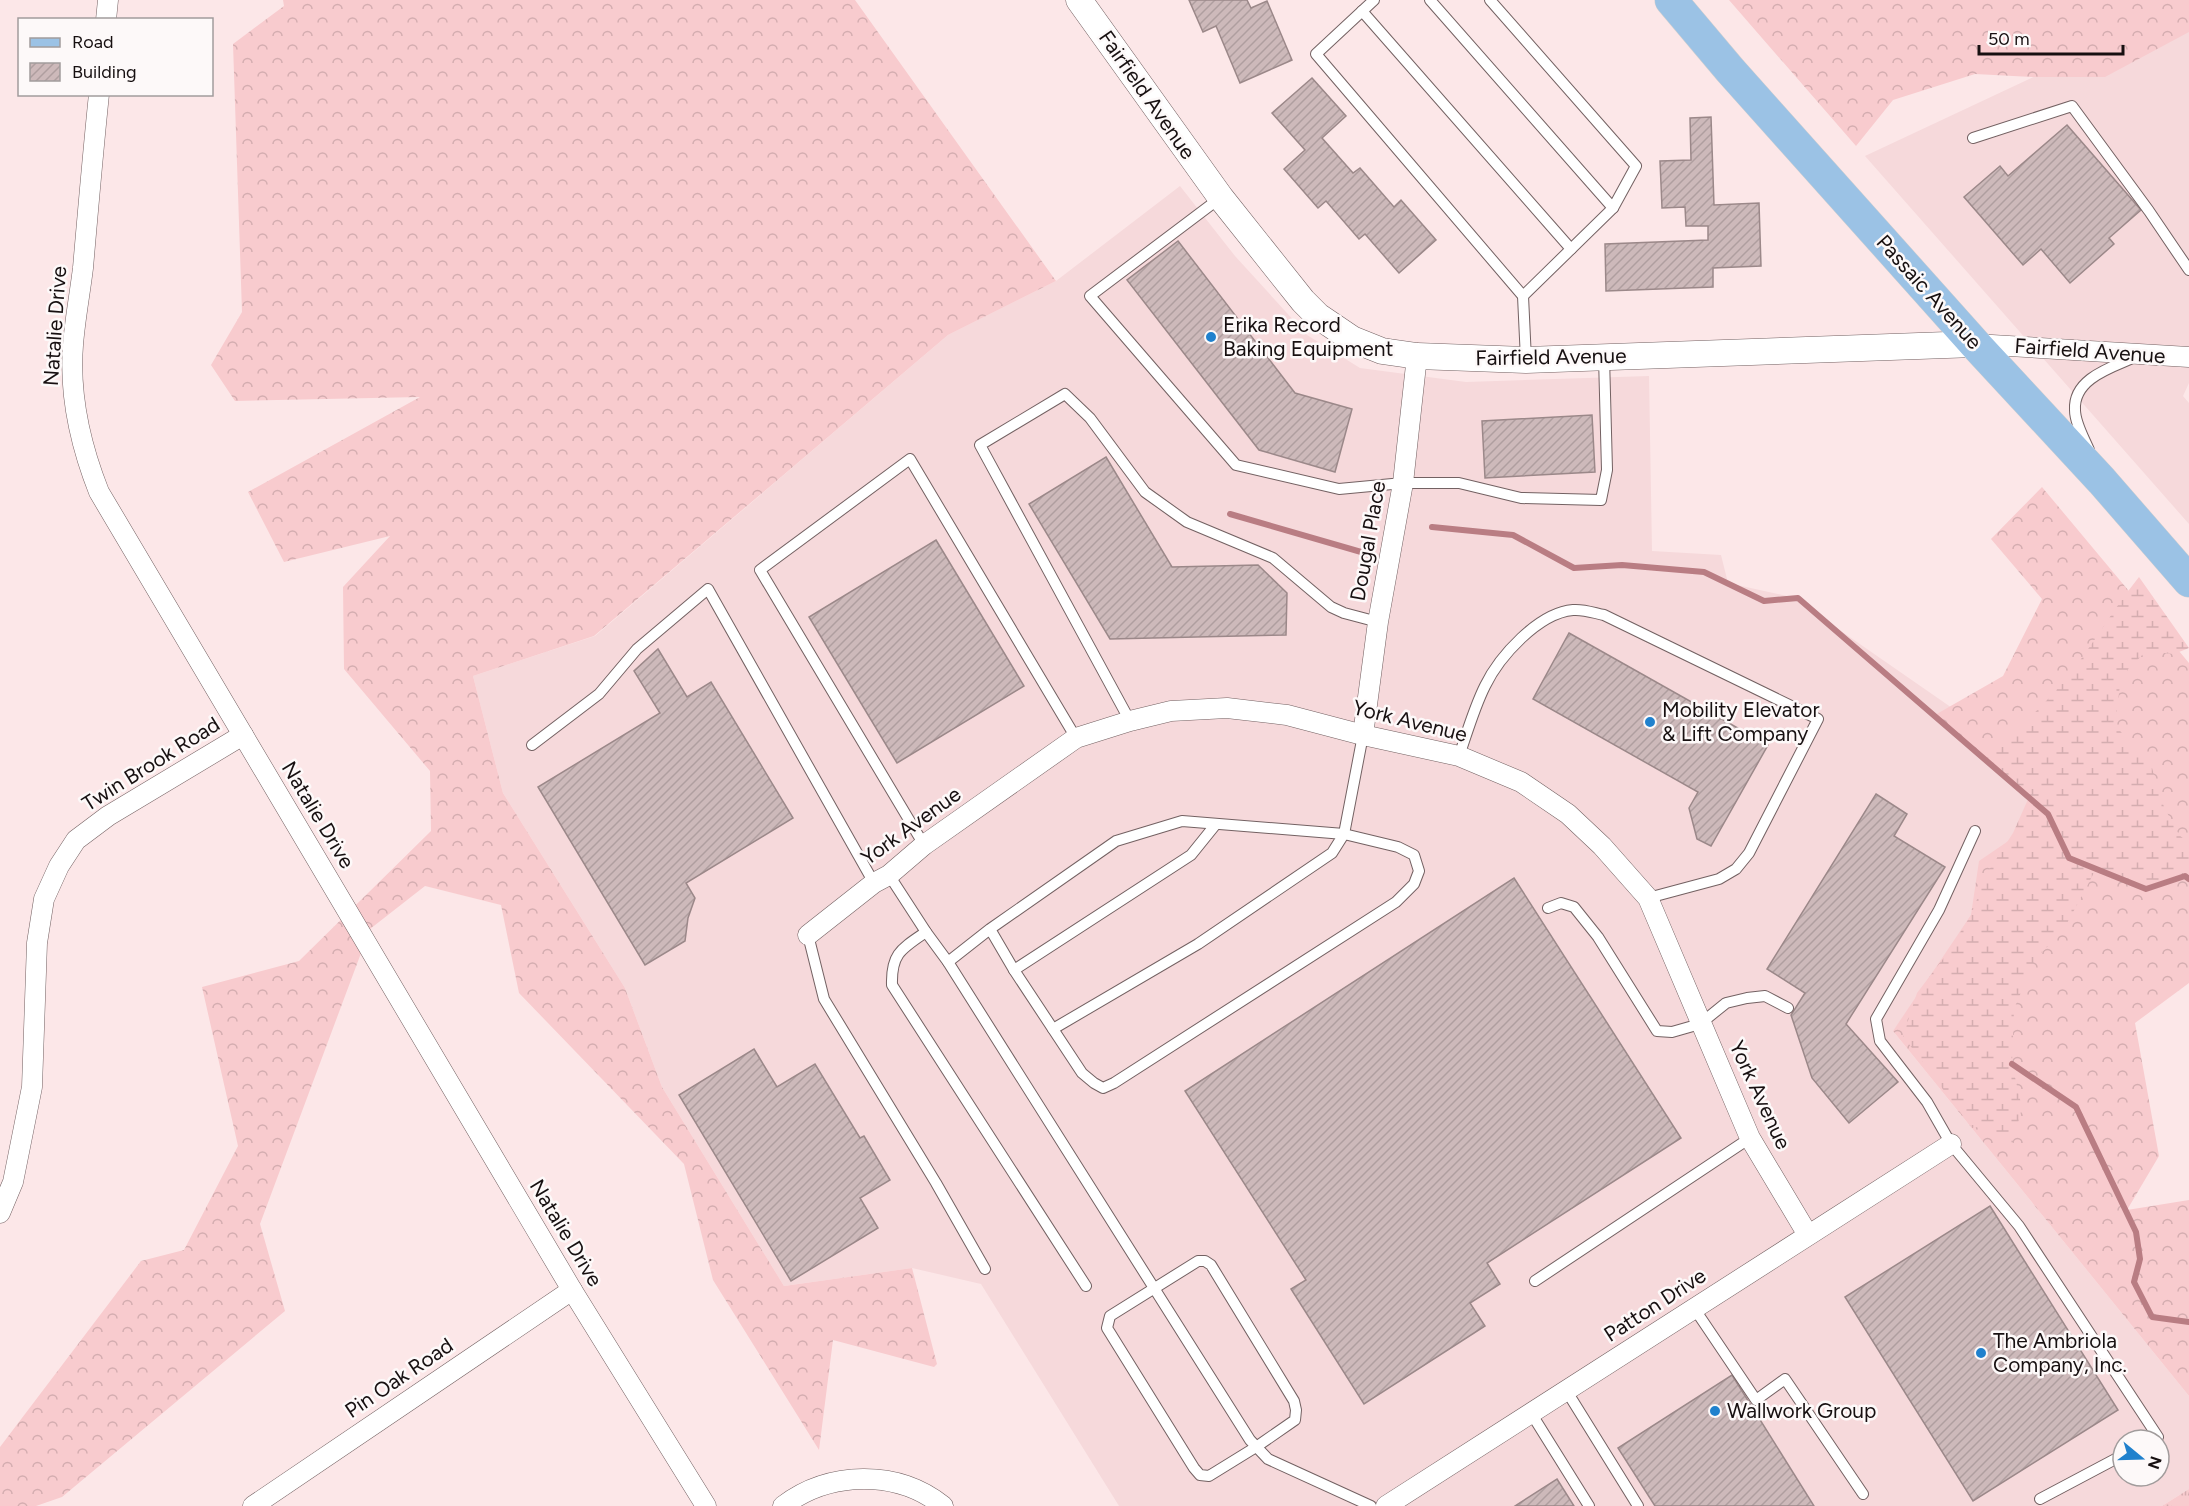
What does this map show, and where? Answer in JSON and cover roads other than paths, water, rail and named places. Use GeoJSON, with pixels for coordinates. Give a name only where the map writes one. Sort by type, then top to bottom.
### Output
{"type":"FeatureCollection","features":[{"type":"Feature","properties":{"kind":"main road","name":"Passaic Avenue"},"geometry":{"type":"LineString","coordinates":[[1671,0],[1730,70],[1975,344],[2102,481],[2189,581]]}},
{"type":"Feature","properties":{"kind":"street"},"geometry":{"type":"LineString","coordinates":[[106,18],[108,0]]}},
{"type":"Feature","properties":{"kind":"street","name":"Fairfield Avenue"},"geometry":{"type":"LineString","coordinates":[[1079,0],[1221,198],[1303,301],[1318,316],[1352,339],[1382,351],[1417,356],[1526,360],[1975,344],[2189,357]]}},
{"type":"Feature","properties":{"kind":"street","name":"Natalie Drive"},"geometry":{"type":"LineString","coordinates":[[99,96],[81,292],[73,343],[73,383],[79,434],[91,473],[113,519],[572,1290],[706,1506]]}},
{"type":"Feature","properties":{"kind":"street","name":"Dougal Place"},"geometry":{"type":"LineString","coordinates":[[1363,735],[1378,622],[1403,483],[1417,356]]}},
{"type":"Feature","properties":{"kind":"street","name":"York Avenue"},"geometry":{"type":"LineString","coordinates":[[808,935],[924,845],[1076,738],[1130,721],[1171,711],[1227,708],[1287,715],[1363,735],[1459,756],[1521,782],[1568,814],[1602,846],[1648,898],[1750,1138],[1808,1235]]}},
{"type":"Feature","properties":{"kind":"street","name":"Twin Brook Road"},"geometry":{"type":"LineString","coordinates":[[0,1213],[13,1182],[32,1087],[37,943],[44,899],[59,866],[76,840],[108,816],[243,735]]}},
{"type":"Feature","properties":{"kind":"street","name":"Patton Drive"},"geometry":{"type":"LineString","coordinates":[[1386,1506],[1951,1144]]}},
{"type":"Feature","properties":{"kind":"street","name":"Pin Oak Road"},"geometry":{"type":"LineString","coordinates":[[253,1506],[572,1290]]}},
{"type":"Feature","properties":{"kind":"street"},"geometry":{"type":"LineString","coordinates":[[783,1506],[807,1491],[833,1482],[861,1479],[888,1481],[915,1489],[943,1506]]}},
{"type":"Feature","properties":{"kind":"lane"},"geometry":{"type":"LineString","coordinates":[[1374,0],[1316,54],[1523,296],[1526,360]]}},
{"type":"Feature","properties":{"kind":"lane"},"geometry":{"type":"LineString","coordinates":[[1430,0],[1613,208]]}},
{"type":"Feature","properties":{"kind":"lane"},"geometry":{"type":"LineString","coordinates":[[1490,0],[1636,166],[1613,208],[1523,296]]}},
{"type":"Feature","properties":{"kind":"lane"},"geometry":{"type":"LineString","coordinates":[[1362,11],[1571,249]]}},
{"type":"Feature","properties":{"kind":"lane"},"geometry":{"type":"LineString","coordinates":[[1973,138],[2072,106],[2189,270]]}},
{"type":"Feature","properties":{"kind":"lane"},"geometry":{"type":"LineString","coordinates":[[1221,198],[1090,296],[1236,465],[1339,489],[1403,483],[1459,483],[1521,498],[1601,500],[1607,470],[1604,357]]}},
{"type":"Feature","properties":{"kind":"lane"},"geometry":{"type":"LineString","coordinates":[[2102,481],[2074,410],[2077,400],[2086,384],[2094,376],[2142,354]]}},
{"type":"Feature","properties":{"kind":"lane"},"geometry":{"type":"LineString","coordinates":[[1130,721],[980,445],[1065,394],[1090,417],[1145,492],[1187,522],[1273,558],[1331,606],[1344,613],[1378,622]]}},
{"type":"Feature","properties":{"kind":"lane"},"geometry":{"type":"LineString","coordinates":[[924,845],[760,570],[909,459],[1076,738]]}},
{"type":"Feature","properties":{"kind":"lane"},"geometry":{"type":"LineString","coordinates":[[532,745],[599,694],[637,649],[708,589],[881,879],[948,962],[1250,1440],[1268,1459],[1371,1506]]}},
{"type":"Feature","properties":{"kind":"lane"},"geometry":{"type":"LineString","coordinates":[[1459,756],[1484,688],[1496,666],[1517,641],[1540,623],[1570,610],[1586,610],[1604,615],[1818,719],[1749,853],[1736,869],[1719,879],[1648,898]]}},
{"type":"Feature","properties":{"kind":"lane"},"geometry":{"type":"LineString","coordinates":[[1053,1029],[1198,944],[1332,853],[1344,834],[1363,735]]}},
{"type":"Feature","properties":{"kind":"lane"},"geometry":{"type":"LineString","coordinates":[[948,962],[990,929],[1116,841],[1182,821],[1344,834],[1398,847],[1414,855],[1419,871],[1414,884],[1396,902],[1104,1088],[1082,1073],[1014,970],[990,929]]}},
{"type":"Feature","properties":{"kind":"lane"},"geometry":{"type":"LineString","coordinates":[[1014,970],[1191,855],[1216,824]]}},
{"type":"Feature","properties":{"kind":"lane"},"geometry":{"type":"LineString","coordinates":[[1976,831],[1939,910],[1876,1019],[1881,1041],[1927,1102],[1951,1144],[2019,1226],[2152,1428]]}},
{"type":"Feature","properties":{"kind":"lane"},"geometry":{"type":"LineString","coordinates":[[1548,908],[1561,903],[1574,907],[1598,938],[1657,1031],[1672,1032],[1700,1024],[1726,1003],[1747,998],[1765,996],[1788,1008]]}},
{"type":"Feature","properties":{"kind":"lane"},"geometry":{"type":"LineString","coordinates":[[926,932],[896,955],[891,969],[892,985],[1086,1286]]}},
{"type":"Feature","properties":{"kind":"lane"},"geometry":{"type":"LineString","coordinates":[[808,935],[824,999],[986,1269]]}},
{"type":"Feature","properties":{"kind":"lane"},"geometry":{"type":"LineString","coordinates":[[1535,1281],[1750,1138]]}},
{"type":"Feature","properties":{"kind":"lane"},"geometry":{"type":"LineString","coordinates":[[1198,1261],[1205,1261],[1211,1265],[1294,1401],[1295,1420],[1257,1447],[1209,1476],[1200,1475],[1107,1328],[1110,1316],[1198,1261]]}},
{"type":"Feature","properties":{"kind":"lane"},"geometry":{"type":"LineString","coordinates":[[1694,1308],[1756,1400],[1785,1379],[1863,1494]]}},
{"type":"Feature","properties":{"kind":"lane"},"geometry":{"type":"LineString","coordinates":[[1566,1390],[1638,1506]]}},
{"type":"Feature","properties":{"kind":"lane"},"geometry":{"type":"LineString","coordinates":[[1531,1413],[1589,1506]]}},
{"type":"Feature","properties":{"kind":"lane"},"geometry":{"type":"LineString","coordinates":[[2040,1499],[2111,1461]]}},
{"type":"Feature","properties":{"kind":"waterway"},"geometry":{"type":"LineString","coordinates":[[1230,514],[1375,556]]}},
{"type":"Feature","properties":{"kind":"waterway"},"geometry":{"type":"LineString","coordinates":[[1432,527],[1513,535],[1574,568],[1622,565],[1704,572],[1764,601],[1798,598],[2048,814],[2069,858],[2146,889],[2185,876],[2189,879]]}},
{"type":"Feature","properties":{"kind":"waterway"},"geometry":{"type":"LineString","coordinates":[[2012,1064],[2076,1107],[2136,1232],[2140,1259],[2134,1282],[2152,1317],[2189,1322]]}},
{"type":"Feature","properties":{"kind":"place","name":"Erika Record Baking Equipment"},"geometry":{"type":"Point","coordinates":[1211,337]}},
{"type":"Feature","properties":{"kind":"place","name":"Mobility Elevator & Lift Company"},"geometry":{"type":"Point","coordinates":[1650,722]}},
{"type":"Feature","properties":{"kind":"place","name":"The Ambriola Company, Inc."},"geometry":{"type":"Point","coordinates":[1981,1353]}},
{"type":"Feature","properties":{"kind":"place","name":"Wallwork Group"},"geometry":{"type":"Point","coordinates":[1715,1411]}}]}
